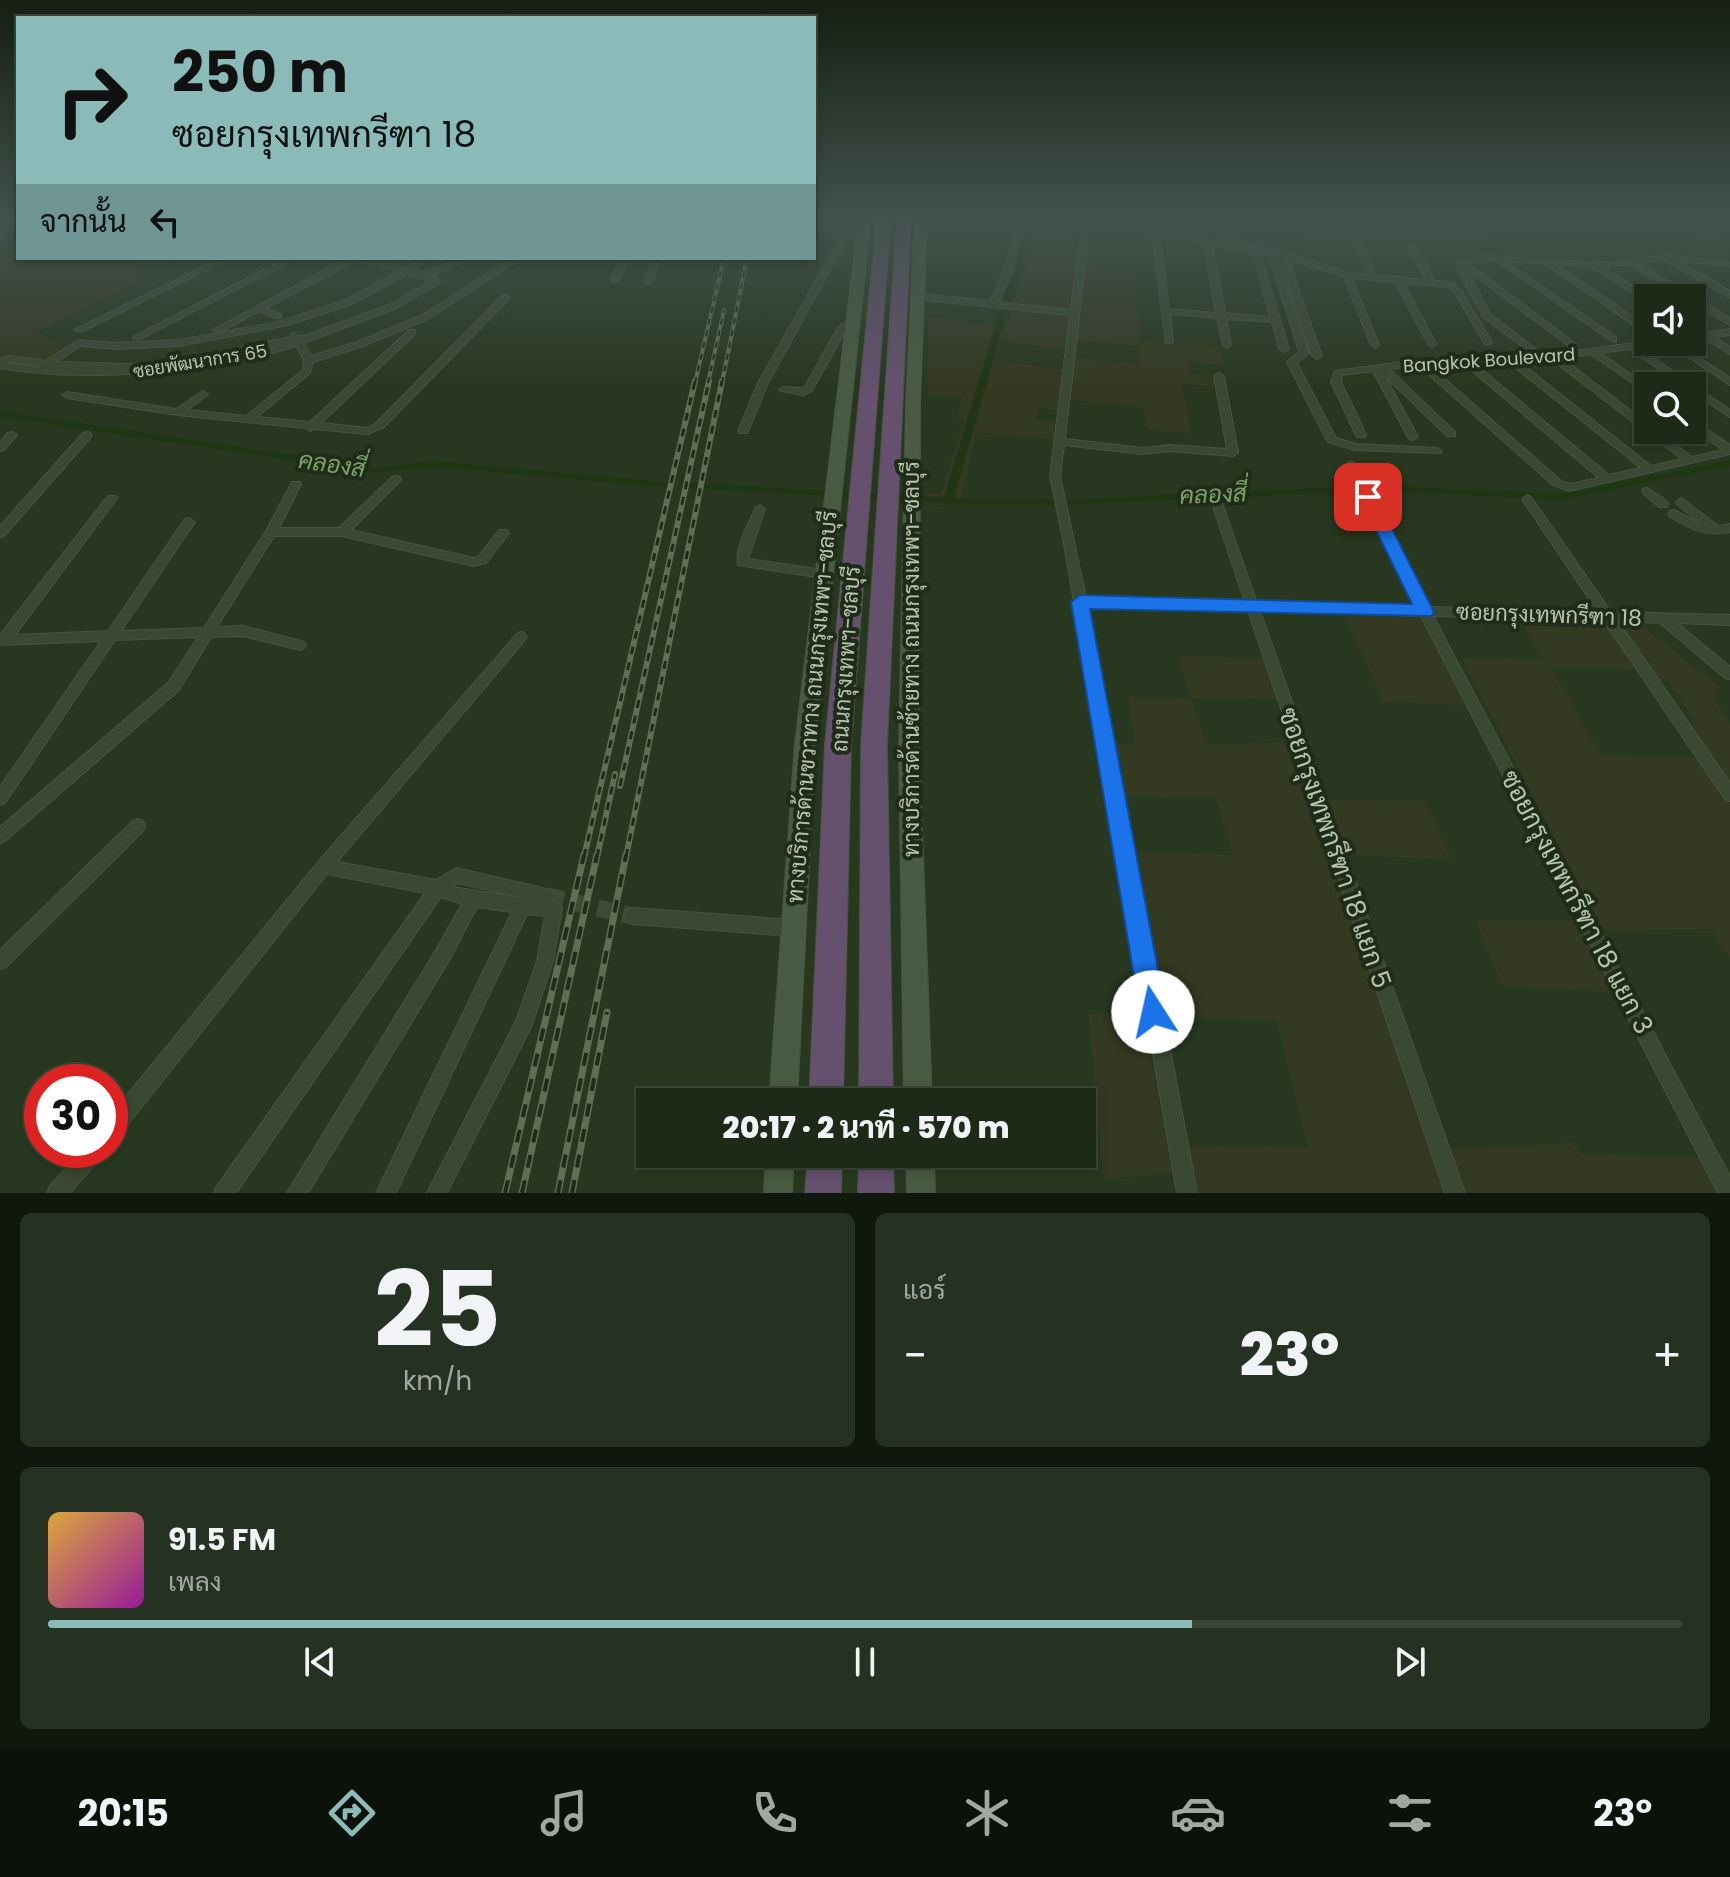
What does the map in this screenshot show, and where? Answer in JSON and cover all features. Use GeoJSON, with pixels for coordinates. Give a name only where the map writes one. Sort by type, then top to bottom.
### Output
{"type":"FeatureCollection","features":[{"type":"Feature","properties":{"kind":"highway","name":"ถนนกรุงเทพฯ-ชลบุรี"},"geometry":{"type":"LineString","coordinates":[[826,1088],[838,745],[879,273]]}},
{"type":"Feature","properties":{"kind":"highway","name":"ถนนกรุงเทพฯ-ชลบุรี"},"geometry":{"type":"LineString","coordinates":[[876,1088],[874,745],[898,510],[888,480],[901,273]]}},
{"type":"Feature","properties":{"kind":"highway"},"geometry":{"type":"LineString","coordinates":[[823,1193],[824,1168]]}},
{"type":"Feature","properties":{"kind":"highway"},"geometry":{"type":"LineString","coordinates":[[876,1168],[876,1193]]}},
{"type":"Feature","properties":{"kind":"main road","name":"ทางบริการด้านขวาทาง ถนนกรุงเทพฯ-ชลบุรี"},"geometry":{"type":"LineString","coordinates":[[784,1088],[805,744],[858,273]]}},
{"type":"Feature","properties":{"kind":"main road","name":"ทางบริการด้านซ้ายทาง ถนนกรุงเทพฯ-ชลบุรี"},"geometry":{"type":"LineString","coordinates":[[917,273],[911,483],[898,510],[909,747],[918,1088]]}},
{"type":"Feature","properties":{"kind":"main road"},"geometry":{"type":"LineString","coordinates":[[778,1193],[779,1168]]}},
{"type":"Feature","properties":{"kind":"main road"},"geometry":{"type":"LineString","coordinates":[[920,1168],[921,1193]]}},
{"type":"Feature","properties":{"kind":"street"},"geometry":{"type":"LineString","coordinates":[[78,330],[197,273]]}},
{"type":"Feature","properties":{"kind":"street"},"geometry":{"type":"LineString","coordinates":[[137,337],[264,273]]}},
{"type":"Feature","properties":{"kind":"street"},"geometry":{"type":"LineString","coordinates":[[217,330],[328,273]]}},
{"type":"Feature","properties":{"kind":"street"},"geometry":{"type":"LineString","coordinates":[[42,368],[78,343],[124,346],[179,343],[335,307],[406,273]]}},
{"type":"Feature","properties":{"kind":"street"},"geometry":{"type":"LineString","coordinates":[[415,273],[425,273]]}},
{"type":"Feature","properties":{"kind":"street"},"geometry":{"type":"LineString","coordinates":[[309,360],[360,344],[423,318],[495,273]]}},
{"type":"Feature","properties":{"kind":"street"},"geometry":{"type":"LineString","coordinates":[[615,280],[618,273]]}},
{"type":"Feature","properties":{"kind":"street"},"geometry":{"type":"LineString","coordinates":[[648,282],[651,273]]}},
{"type":"Feature","properties":{"kind":"street"},"geometry":{"type":"LineString","coordinates":[[743,431],[763,383],[824,273]]}},
{"type":"Feature","properties":{"kind":"street"},"geometry":{"type":"LineString","coordinates":[[995,303],[1007,273]]}},
{"type":"Feature","properties":{"kind":"street"},"geometry":{"type":"LineString","coordinates":[[1080,273],[1055,476],[1187,1193]]}},
{"type":"Feature","properties":{"kind":"street"},"geometry":{"type":"LineString","coordinates":[[1161,273],[1169,341]]}},
{"type":"Feature","properties":{"kind":"street"},"geometry":{"type":"LineString","coordinates":[[1213,273],[1227,345]]}},
{"type":"Feature","properties":{"kind":"street"},"geometry":{"type":"LineString","coordinates":[[1263,273],[1284,349]]}},
{"type":"Feature","properties":{"kind":"street"},"geometry":{"type":"LineString","coordinates":[[1277,273],[1304,353],[1292,362],[1328,436],[1341,444],[1355,447],[1437,451]]}},
{"type":"Feature","properties":{"kind":"street"},"geometry":{"type":"LineString","coordinates":[[1289,273],[1317,356]]}},
{"type":"Feature","properties":{"kind":"street"},"geometry":{"type":"LineString","coordinates":[[1340,273],[1431,282],[1455,289],[1488,342]]}},
{"type":"Feature","properties":{"kind":"street"},"geometry":{"type":"LineString","coordinates":[[1371,273],[1373,277]]}},
{"type":"Feature","properties":{"kind":"street"},"geometry":{"type":"LineString","coordinates":[[1426,273],[1431,282]]}},
{"type":"Feature","properties":{"kind":"street"},"geometry":{"type":"LineString","coordinates":[[1463,273],[1486,315],[1530,349]]}},
{"type":"Feature","properties":{"kind":"street"},"geometry":{"type":"LineString","coordinates":[[1475,273],[1572,344]]}},
{"type":"Feature","properties":{"kind":"street"},"geometry":{"type":"LineString","coordinates":[[1518,273],[1613,339]]}},
{"type":"Feature","properties":{"kind":"street"},"geometry":{"type":"LineString","coordinates":[[1562,273],[1634,322]]}},
{"type":"Feature","properties":{"kind":"street"},"geometry":{"type":"LineString","coordinates":[[1606,273],[1634,291]]}},
{"type":"Feature","properties":{"kind":"street"},"geometry":{"type":"LineString","coordinates":[[1648,273],[1667,284]]}},
{"type":"Feature","properties":{"kind":"street"},"geometry":{"type":"LineString","coordinates":[[1693,273],[1730,295]]}},
{"type":"Feature","properties":{"kind":"street","name":"ซอยพัฒนาการ 65"},"geometry":{"type":"LineString","coordinates":[[0,361],[2,366],[84,374],[131,373],[222,360],[300,340],[379,313],[431,286],[435,280],[420,274]]}},
{"type":"Feature","properties":{"kind":"street"},"geometry":{"type":"LineString","coordinates":[[1347,275],[1375,345]]}},
{"type":"Feature","properties":{"kind":"street"},"geometry":{"type":"LineString","coordinates":[[1398,280],[1432,344]]}},
{"type":"Feature","properties":{"kind":"street"},"geometry":{"type":"LineString","coordinates":[[915,296],[1075,313]]}},
{"type":"Feature","properties":{"kind":"street"},"geometry":{"type":"LineString","coordinates":[[67,395],[178,412],[360,433],[380,425],[506,297]]}},
{"type":"Feature","properties":{"kind":"street"},"geometry":{"type":"LineString","coordinates":[[247,420],[309,367],[300,340],[282,320],[259,308]]}},
{"type":"Feature","properties":{"kind":"street"},"geometry":{"type":"LineString","coordinates":[[1706,308],[1730,322]]}},
{"type":"Feature","properties":{"kind":"street"},"geometry":{"type":"LineString","coordinates":[[1165,311],[1276,320]]}},
{"type":"Feature","properties":{"kind":"street"},"geometry":{"type":"LineString","coordinates":[[784,389],[807,391],[841,329],[852,323]]}},
{"type":"Feature","properties":{"kind":"street"},"geometry":{"type":"LineString","coordinates":[[310,428],[412,332]]}},
{"type":"Feature","properties":{"kind":"street"},"geometry":{"type":"LineString","coordinates":[[1707,336],[1730,332]]}},
{"type":"Feature","properties":{"kind":"street"},"geometry":{"type":"LineString","coordinates":[[1707,336],[1730,351]]}},
{"type":"Feature","properties":{"kind":"street"},"geometry":{"type":"LineString","coordinates":[[1631,346],[1669,372]]}},
{"type":"Feature","properties":{"kind":"street","name":"Bangkok Boulevard"},"geometry":{"type":"LineString","coordinates":[[1361,435],[1335,376],[1345,372],[1380,370],[1420,362],[1513,361],[1634,346]]}},
{"type":"Feature","properties":{"kind":"street"},"geometry":{"type":"LineString","coordinates":[[1592,351],[1634,381]]}},
{"type":"Feature","properties":{"kind":"street"},"geometry":{"type":"LineString","coordinates":[[1553,356],[1634,418]]}},
{"type":"Feature","properties":{"kind":"street"},"geometry":{"type":"LineString","coordinates":[[1691,356],[1730,382]]}},
{"type":"Feature","properties":{"kind":"street"},"geometry":{"type":"LineString","coordinates":[[1465,360],[1607,479]]}},
{"type":"Feature","properties":{"kind":"street"},"geometry":{"type":"LineString","coordinates":[[1513,361],[1650,470]]}},
{"type":"Feature","properties":{"kind":"street"},"geometry":{"type":"LineString","coordinates":[[1420,362],[1557,483],[1574,487],[1730,450]]}},
{"type":"Feature","properties":{"kind":"street"},"geometry":{"type":"LineString","coordinates":[[1380,370],[1451,434]]}},
{"type":"Feature","properties":{"kind":"street"},"geometry":{"type":"LineString","coordinates":[[1380,370],[1413,437]]}},
{"type":"Feature","properties":{"kind":"street"},"geometry":{"type":"LineString","coordinates":[[1059,441],[1143,451],[1170,448],[1233,453],[1219,376]]}},
{"type":"Feature","properties":{"kind":"street"},"geometry":{"type":"LineString","coordinates":[[178,412],[203,394]]}},
{"type":"Feature","properties":{"kind":"street"},"geometry":{"type":"LineString","coordinates":[[1706,397],[1730,414]]}},
{"type":"Feature","properties":{"kind":"street"},"geometry":{"type":"LineString","coordinates":[[1706,433],[1730,450]]}},
{"type":"Feature","properties":{"kind":"street"},"geometry":{"type":"LineString","coordinates":[[0,448],[12,435]]}},
{"type":"Feature","properties":{"kind":"street"},"geometry":{"type":"LineString","coordinates":[[0,533],[87,435]]}},
{"type":"Feature","properties":{"kind":"street"},"geometry":{"type":"LineString","coordinates":[[1669,444],[1690,460]]}},
{"type":"Feature","properties":{"kind":"street","name":"ซอยกรุงเทพกรีฑา 18 แยก 3"},"geometry":{"type":"LineString","coordinates":[[1351,464],[1728,1193]]}},
{"type":"Feature","properties":{"kind":"street"},"geometry":{"type":"LineString","coordinates":[[342,532],[396,479]]}},
{"type":"Feature","properties":{"kind":"street"},"geometry":{"type":"LineString","coordinates":[[0,836],[163,698],[188,667],[271,532],[296,484]]}},
{"type":"Feature","properties":{"kind":"street"},"geometry":{"type":"LineString","coordinates":[[1647,491],[1663,504]]}},
{"type":"Feature","properties":{"kind":"street"},"geometry":{"type":"LineString","coordinates":[[2,640],[112,498]]}},
{"type":"Feature","properties":{"kind":"street"},"geometry":{"type":"LineString","coordinates":[[1527,499],[1730,795]]}},
{"type":"Feature","properties":{"kind":"street"},"geometry":{"type":"LineString","coordinates":[[1681,502],[1716,530]]}},
{"type":"Feature","properties":{"kind":"street","name":"ซอยกรุงเทพกรีฑา 18 แยก 5"},"geometry":{"type":"LineString","coordinates":[[1217,503],[1455,1193]]}},
{"type":"Feature","properties":{"kind":"street"},"geometry":{"type":"LineString","coordinates":[[760,509],[742,562],[823,574]]}},
{"type":"Feature","properties":{"kind":"street"},"geometry":{"type":"LineString","coordinates":[[1674,514],[1697,528],[1730,528]]}},
{"type":"Feature","properties":{"kind":"street"},"geometry":{"type":"LineString","coordinates":[[0,799],[189,522]]}},
{"type":"Feature","properties":{"kind":"street"},"geometry":{"type":"LineString","coordinates":[[271,532],[342,532],[474,562],[482,560],[503,533]]}},
{"type":"Feature","properties":{"kind":"street","name":"ซอยกรุงเทพกรีฑา 18"},"geometry":{"type":"LineString","coordinates":[[1080,602],[1730,620]]}},
{"type":"Feature","properties":{"kind":"street"},"geometry":{"type":"LineString","coordinates":[[1664,619],[1730,674]]}},
{"type":"Feature","properties":{"kind":"street"},"geometry":{"type":"LineString","coordinates":[[2,640],[210,630],[260,633],[300,645]]}},
{"type":"Feature","properties":{"kind":"street"},"geometry":{"type":"LineString","coordinates":[[128,1108],[203,1014],[267,941],[324,866],[521,637]]}},
{"type":"Feature","properties":{"kind":"street"},"geometry":{"type":"LineString","coordinates":[[0,961],[138,826]]}},
{"type":"Feature","properties":{"kind":"street"},"geometry":{"type":"LineString","coordinates":[[324,866],[438,888],[455,896],[554,909],[537,991],[523,1025],[437,1193]]}},
{"type":"Feature","properties":{"kind":"street"},"geometry":{"type":"LineString","coordinates":[[224,1193],[438,888],[456,875],[547,896]]}},
{"type":"Feature","properties":{"kind":"street"},"geometry":{"type":"LineString","coordinates":[[297,1193],[442,956],[474,897]]}},
{"type":"Feature","properties":{"kind":"street"},"geometry":{"type":"LineString","coordinates":[[386,1193],[523,906]]}},
{"type":"Feature","properties":{"kind":"street"},"geometry":{"type":"LineString","coordinates":[[632,916],[793,928]]}},
{"type":"Feature","properties":{"kind":"street"},"geometry":{"type":"LineString","coordinates":[[57,1193],[79,1168]]}},
{"type":"Feature","properties":{"kind":"shaded area"},"geometry":{"type":"Polygon","coordinates":[[[0,273],[139,273],[142,281],[36,333],[64,346],[42,361],[0,354],[0,273]]]}},
{"type":"Feature","properties":{"kind":"shaded area"},"geometry":{"type":"Polygon","coordinates":[[[1023,273],[1077,273],[1072,311],[1012,303],[1023,273]]]}},
{"type":"Feature","properties":{"kind":"shaded area"},"geometry":{"type":"Polygon","coordinates":[[[1084,273],[1135,273],[1140,340],[1221,347],[1223,366],[1189,361],[1190,374],[1214,378],[1217,386],[1182,384],[1191,433],[1148,430],[1144,408],[1068,399],[1074,358],[1139,365],[1138,346],[1076,340],[1084,273]]]}},
{"type":"Feature","properties":{"kind":"shaded area"},"geometry":{"type":"Polygon","coordinates":[[[1012,308],[1071,317],[1066,350],[1002,341],[996,360],[1064,370],[1060,411],[1039,407],[1036,420],[1057,424],[1054,440],[976,432],[960,506],[921,504],[922,494],[941,494],[965,419],[958,418],[962,397],[928,396],[928,318],[1006,325],[1012,308]]]}},
{"type":"Feature","properties":{"kind":"shaded area"},"geometry":{"type":"Polygon","coordinates":[[[1345,617],[1423,617],[1470,705],[1384,702],[1345,617]]]}},
{"type":"Feature","properties":{"kind":"shaded area"},"geometry":{"type":"Polygon","coordinates":[[[1520,620],[1606,621],[1636,669],[1551,668],[1601,755],[1699,758],[1730,801],[1730,958],[1712,929],[1601,930],[1462,658],[1543,660],[1520,620]]]}},
{"type":"Feature","properties":{"kind":"shaded area"},"geometry":{"type":"Polygon","coordinates":[[[1614,622],[1639,623],[1718,686],[1713,698],[1730,723],[1730,789],[1690,730],[1696,722],[1668,681],[1656,682],[1614,622]]]}},
{"type":"Feature","properties":{"kind":"shaded area"},"geometry":{"type":"Polygon","coordinates":[[[1180,656],[1267,658],[1281,700],[1191,698],[1206,745],[1294,742],[1451,1193],[1193,1193],[1184,1145],[1308,1148],[1277,1021],[1160,1018],[1129,852],[1233,855],[1216,798],[1117,796],[1109,744],[1135,744],[1128,697],[1190,698],[1180,656]]]}},
{"type":"Feature","properties":{"kind":"shaded area"},"geometry":{"type":"Polygon","coordinates":[[[1325,800],[1424,801],[1451,859],[1346,855],[1325,800]]]}},
{"type":"Feature","properties":{"kind":"shaded area"},"geometry":{"type":"Polygon","coordinates":[[[1476,920],[1580,920],[1619,992],[1502,987],[1476,920]]]}},
{"type":"Feature","properties":{"kind":"shaded area"},"geometry":{"type":"Polygon","coordinates":[[[1142,1010],[1172,1173],[1104,1179],[1088,1015],[1142,1010]]]}},
{"type":"Feature","properties":{"kind":"shaded area"},"geometry":{"type":"Polygon","coordinates":[[[1573,1143],[1582,1154],[1704,1158],[1722,1193],[1466,1193],[1450,1150],[1573,1143]]]}},
{"type":"Feature","properties":{"kind":"waterway"},"geometry":{"type":"LineString","coordinates":[[948,501],[1015,273]]}},
{"type":"Feature","properties":{"kind":"waterway","name":"คลองสี่"},"geometry":{"type":"LineString","coordinates":[[0,414],[375,470],[438,464],[666,485]]}},
{"type":"Feature","properties":{"kind":"waterway","name":"คลองสี่"},"geometry":{"type":"LineString","coordinates":[[948,501],[1073,502],[1373,488],[1560,497],[1730,463]]}},
{"type":"Feature","properties":{"kind":"waterway","name":"คลองสี่"},"geometry":{"type":"LineString","coordinates":[[693,486],[948,501]]}},
{"type":"Feature","properties":{"kind":"tunnel"},"geometry":{"type":"LineString","coordinates":[[547,896],[632,916]]}},
{"type":"Feature","properties":{"kind":"railway"},"geometry":{"type":"LineString","coordinates":[[695,383],[721,273]]}},
{"type":"Feature","properties":{"kind":"railway"},"geometry":{"type":"LineString","coordinates":[[722,383],[744,273]]}},
{"type":"Feature","properties":{"kind":"railway"},"geometry":{"type":"LineString","coordinates":[[708,383],[724,310]]}},
{"type":"Feature","properties":{"kind":"railway"},"geometry":{"type":"LineString","coordinates":[[584,857],[695,381]]}},
{"type":"Feature","properties":{"kind":"railway"},"geometry":{"type":"LineString","coordinates":[[620,786],[709,381]]}},
{"type":"Feature","properties":{"kind":"railway"},"geometry":{"type":"LineString","coordinates":[[626,857],[722,381]]}},
{"type":"Feature","properties":{"kind":"railway"},"geometry":{"type":"LineString","coordinates":[[597,857],[615,774]]}},
{"type":"Feature","properties":{"kind":"railway"},"geometry":{"type":"LineString","coordinates":[[505,1193],[584,855]]}},
{"type":"Feature","properties":{"kind":"railway"},"geometry":{"type":"LineString","coordinates":[[522,1193],[597,855]]}},
{"type":"Feature","properties":{"kind":"railway"},"geometry":{"type":"LineString","coordinates":[[558,1193],[626,855]]}},
{"type":"Feature","properties":{"kind":"railway"},"geometry":{"type":"LineString","coordinates":[[572,1193],[607,1012]]}},
{"type":"Feature","properties":{"kind":"route"},"geometry":{"type":"LineString","coordinates":[[1153,1012],[1080,602],[1425,612],[1368,497]]}}]}
